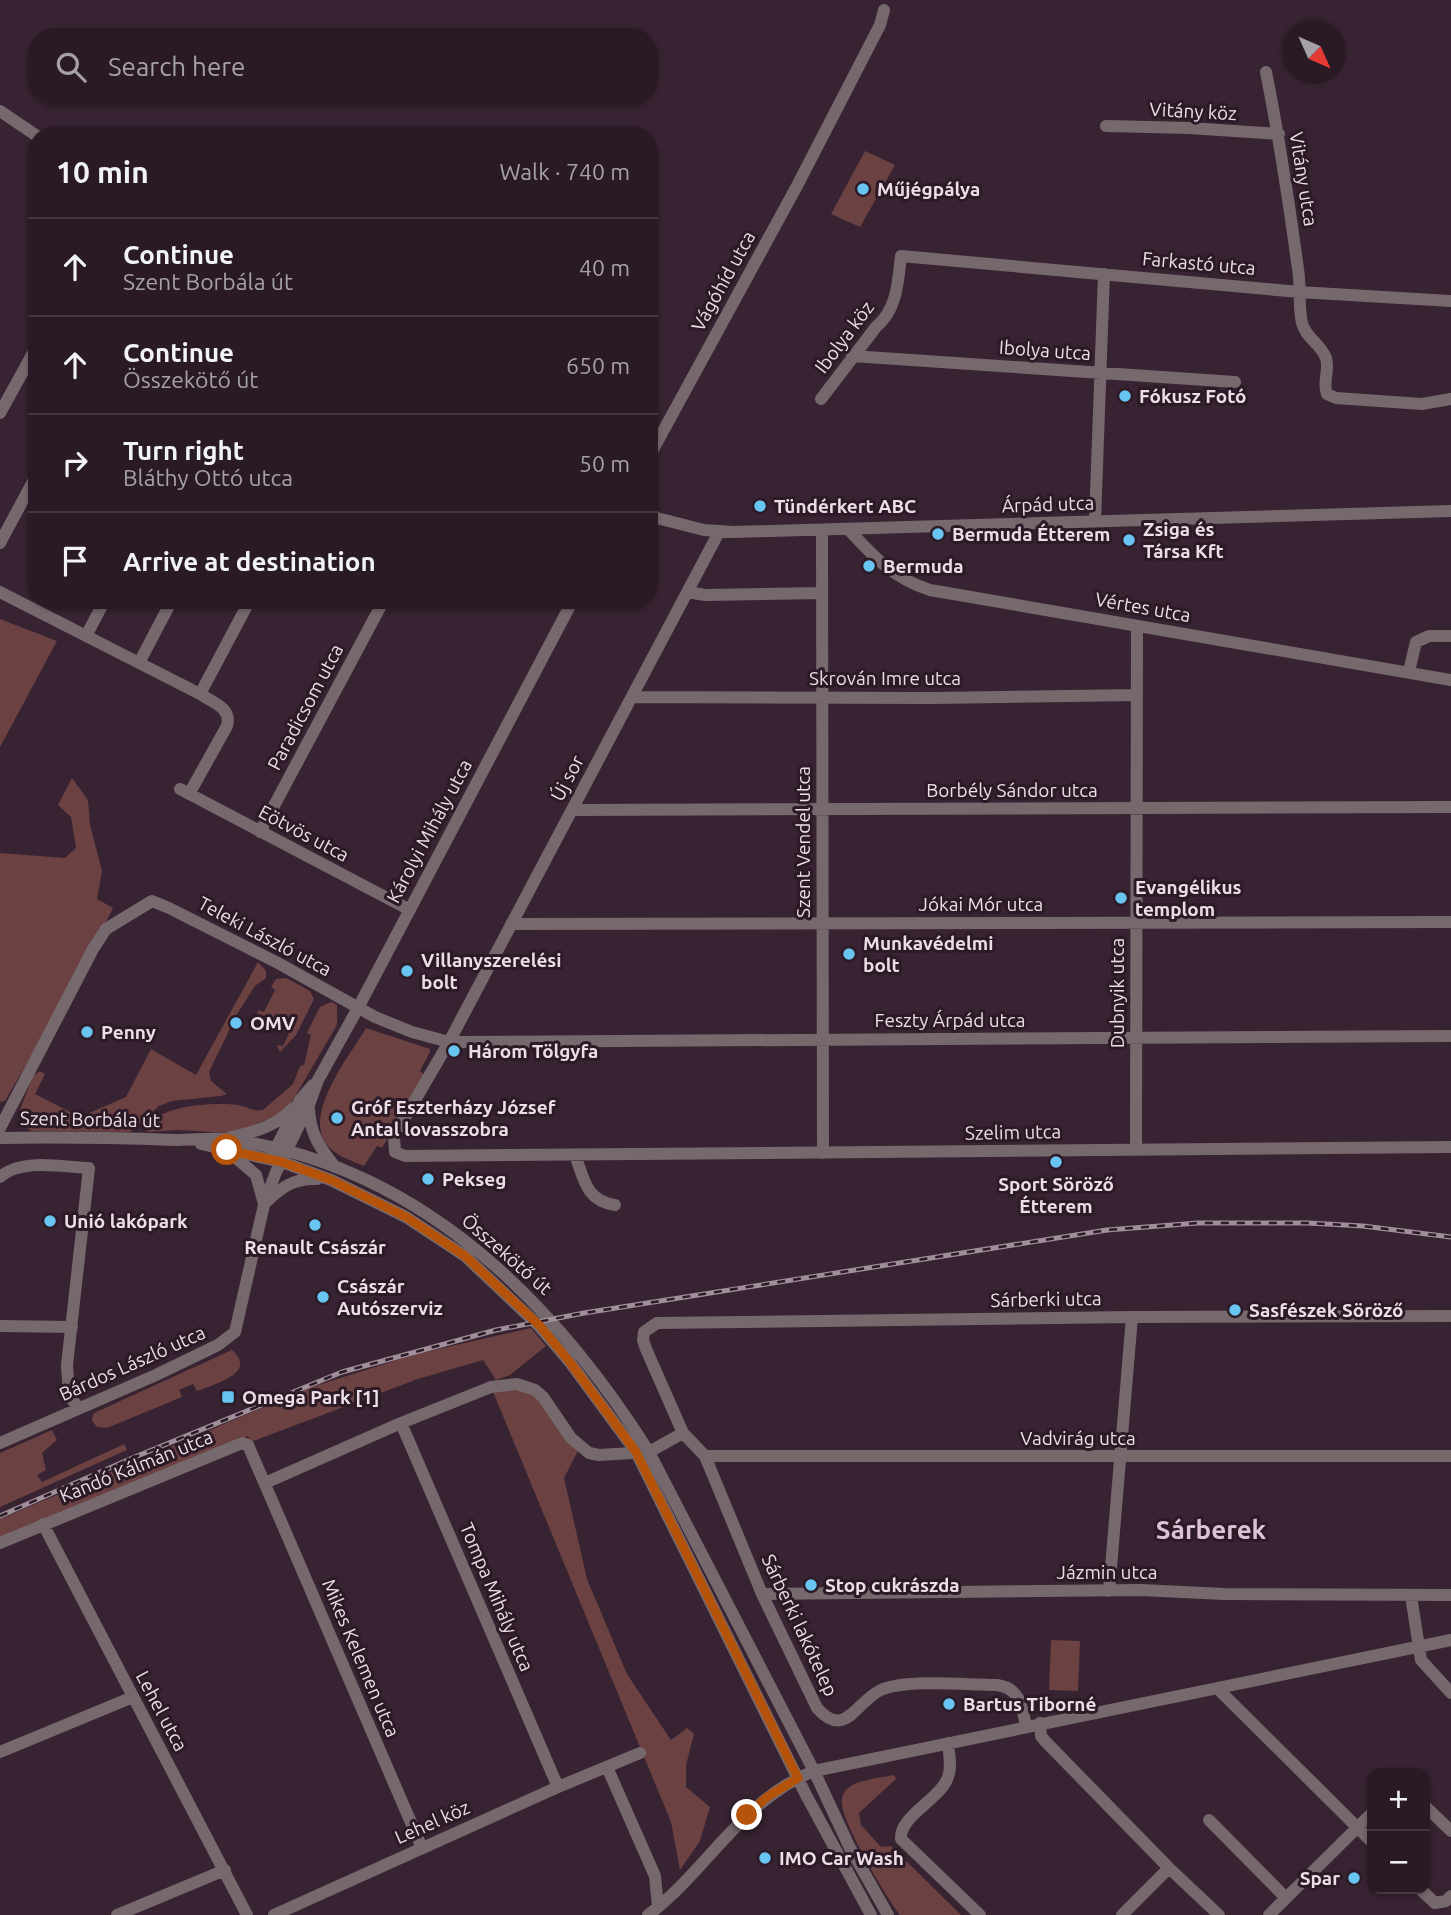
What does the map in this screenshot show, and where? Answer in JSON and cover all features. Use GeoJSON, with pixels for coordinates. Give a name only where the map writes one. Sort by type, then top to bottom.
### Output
{"type":"FeatureCollection","features":[{"type":"Feature","properties":{"kind":"street","name":"Vágóhíd utca"},"geometry":{"type":"LineString","coordinates":[[658,440],[830,123],[880,25],[884,9]]}},
{"type":"Feature","properties":{"kind":"street","name":"Vitány utca"},"geometry":{"type":"LineString","coordinates":[[1266,72],[1279,134],[1304,330],[1325,357],[1328,366],[1325,387],[1327,394],[1336,398],[1422,404],[1451,399]]}},
{"type":"Feature","properties":{"kind":"street"},"geometry":{"type":"LineString","coordinates":[[0,111],[28,130]]}},
{"type":"Feature","properties":{"kind":"street","name":"Vitány köz"},"geometry":{"type":"LineString","coordinates":[[1106,126],[1279,134]]}},
{"type":"Feature","properties":{"kind":"street","name":"Ibolya köz"},"geometry":{"type":"LineString","coordinates":[[821,399],[852,356],[886,319],[898,285],[901,256],[943,261]]}},
{"type":"Feature","properties":{"kind":"street","name":"Farkastó utca"},"geometry":{"type":"LineString","coordinates":[[943,261],[1299,292],[1451,301]]}},
{"type":"Feature","properties":{"kind":"street"},"geometry":{"type":"LineString","coordinates":[[1095,521],[1104,274]]}},
{"type":"Feature","properties":{"kind":"street","name":"Ibolya utca"},"geometry":{"type":"LineString","coordinates":[[852,356],[1235,382]]}},
{"type":"Feature","properties":{"kind":"street"},"geometry":{"type":"LineString","coordinates":[[0,414],[28,363]]}},
{"type":"Feature","properties":{"kind":"street"},"geometry":{"type":"LineString","coordinates":[[0,543],[28,491]]}},
{"type":"Feature","properties":{"kind":"street","name":"Árpád utca"},"geometry":{"type":"LineString","coordinates":[[658,518],[719,533],[1451,511]]}},
{"type":"Feature","properties":{"kind":"street","name":"Szent Vendel utca"},"geometry":{"type":"LineString","coordinates":[[822,530],[823,1153]]}},
{"type":"Feature","properties":{"kind":"street","name":"Vértes utca"},"geometry":{"type":"LineString","coordinates":[[849,530],[878,562],[896,576],[930,590],[1451,680]]}},
{"type":"Feature","properties":{"kind":"street","name":"Új sor"},"geometry":{"type":"LineString","coordinates":[[395,1152],[394,1136],[449,1042],[719,533]]}},
{"type":"Feature","properties":{"kind":"street"},"geometry":{"type":"LineString","coordinates":[[0,592],[28,602]]}},
{"type":"Feature","properties":{"kind":"street"},"geometry":{"type":"LineString","coordinates":[[688,592],[705,595],[822,593]]}},
{"type":"Feature","properties":{"kind":"street"},"geometry":{"type":"LineString","coordinates":[[43,609],[86,636],[200,694],[245,609]]}},
{"type":"Feature","properties":{"kind":"street"},"geometry":{"type":"LineString","coordinates":[[86,636],[100,609]]}},
{"type":"Feature","properties":{"kind":"street"},"geometry":{"type":"LineString","coordinates":[[139,663],[167,609]]}},
{"type":"Feature","properties":{"kind":"street","name":"Paradicsom utca"},"geometry":{"type":"LineString","coordinates":[[260,832],[379,609]]}},
{"type":"Feature","properties":{"kind":"street","name":"Károlyi Mihály utca"},"geometry":{"type":"LineString","coordinates":[[264,1204],[278,1155],[304,1103],[358,1008],[568,609]]}},
{"type":"Feature","properties":{"kind":"street","name":"Dubnyik utca"},"geometry":{"type":"LineString","coordinates":[[1136,1150],[1137,625]]}},
{"type":"Feature","properties":{"kind":"street"},"geometry":{"type":"LineString","coordinates":[[1409,671],[1416,642],[1429,636],[1451,636]]}},
{"type":"Feature","properties":{"kind":"street","name":"Eötvös utca"},"geometry":{"type":"LineString","coordinates":[[200,694],[221,707],[229,717],[227,726],[185,792],[410,909]]}},
{"type":"Feature","properties":{"kind":"street","name":"Skrován Imre utca"},"geometry":{"type":"LineString","coordinates":[[632,697],[1137,695]]}},
{"type":"Feature","properties":{"kind":"street","name":"Borbély Sándor utca"},"geometry":{"type":"LineString","coordinates":[[572,810],[1451,807]]}},
{"type":"Feature","properties":{"kind":"street","name":"Teleki László utca"},"geometry":{"type":"LineString","coordinates":[[0,1128],[106,929],[152,901],[266,957],[390,1025],[449,1042]]}},
{"type":"Feature","properties":{"kind":"street","name":"Jókai Mór utca"},"geometry":{"type":"LineString","coordinates":[[512,925],[1451,922]]}},
{"type":"Feature","properties":{"kind":"street","name":"Feszty Árpád utca"},"geometry":{"type":"LineString","coordinates":[[449,1042],[1451,1036]]}},
{"type":"Feature","properties":{"kind":"street"},"geometry":{"type":"LineString","coordinates":[[304,1103],[312,1133],[334,1174],[292,1181],[264,1204],[256,1175],[226,1144],[262,1129],[304,1103]]}},
{"type":"Feature","properties":{"kind":"street","name":"Szent Borbála út"},"geometry":{"type":"LineString","coordinates":[[0,1138],[179,1140],[226,1144],[278,1155]]}},
{"type":"Feature","properties":{"kind":"street","name":"Szelim utca"},"geometry":{"type":"LineString","coordinates":[[395,1152],[405,1156],[1451,1147]]}},
{"type":"Feature","properties":{"kind":"street"},"geometry":{"type":"LineString","coordinates":[[575,1154],[589,1191],[595,1199],[615,1205]]}},
{"type":"Feature","properties":{"kind":"street","name":"Összekötő út"},"geometry":{"type":"LineString","coordinates":[[278,1155],[334,1174],[428,1230],[465,1256],[540,1326],[643,1452],[814,1771],[854,1856],[888,1915]]}},
{"type":"Feature","properties":{"kind":"street"},"geometry":{"type":"LineString","coordinates":[[0,1177],[11,1169],[23,1166],[89,1168],[67,1365],[69,1396],[79,1409]]}},
{"type":"Feature","properties":{"kind":"street","name":"Bárdos László utca"},"geometry":{"type":"LineString","coordinates":[[0,1443],[218,1345],[235,1332],[264,1204]]}},
{"type":"Feature","properties":{"kind":"street","name":"Sárberki utca"},"geometry":{"type":"LineString","coordinates":[[644,1332],[657,1323],[1451,1316]]}},
{"type":"Feature","properties":{"kind":"street"},"geometry":{"type":"LineString","coordinates":[[1109,1591],[1132,1317]]}},
{"type":"Feature","properties":{"kind":"street"},"geometry":{"type":"LineString","coordinates":[[0,1326],[72,1327]]}},
{"type":"Feature","properties":{"kind":"street","name":"Sárberki lakótelep"},"geometry":{"type":"LineString","coordinates":[[644,1332],[646,1349],[683,1433],[705,1456],[762,1594],[817,1708],[829,1719],[837,1721],[844,1720],[874,1693],[887,1688],[906,1685],[997,1685],[1012,1689],[1017,1695],[1026,1726]]}},
{"type":"Feature","properties":{"kind":"street"},"geometry":{"type":"LineString","coordinates":[[265,1483],[491,1387],[526,1385],[543,1397],[571,1438],[589,1453],[599,1455],[643,1452],[683,1433]]}},
{"type":"Feature","properties":{"kind":"street","name":"Tompa Mihály utca"},"geometry":{"type":"LineString","coordinates":[[401,1423],[558,1787]]}},
{"type":"Feature","properties":{"kind":"street","name":"Kandó Kálmán utca"},"geometry":{"type":"LineString","coordinates":[[0,1543],[243,1443],[248,1446],[265,1483]]}},
{"type":"Feature","properties":{"kind":"street","name":"Összekötő út"},"geometry":{"type":"LineString","coordinates":[[643,1452],[798,1778],[871,1915]]}},
{"type":"Feature","properties":{"kind":"street","name":"Vadvirág utca"},"geometry":{"type":"LineString","coordinates":[[705,1456],[1451,1456]]}},
{"type":"Feature","properties":{"kind":"street","name":"Mikes Kelemen utca"},"geometry":{"type":"LineString","coordinates":[[265,1483],[422,1848]]}},
{"type":"Feature","properties":{"kind":"street","name":"Lehel utca"},"geometry":{"type":"LineString","coordinates":[[43,1524],[247,1915]]}},
{"type":"Feature","properties":{"kind":"street","name":"Jázmin utca"},"geometry":{"type":"LineString","coordinates":[[762,1594],[1109,1591],[1451,1595]]}},
{"type":"Feature","properties":{"kind":"street"},"geometry":{"type":"LineString","coordinates":[[1411,1596],[1424,1665],[1451,1693]]}},
{"type":"Feature","properties":{"kind":"street"},"geometry":{"type":"LineString","coordinates":[[653,1911],[767,1797],[814,1771],[1451,1640]]}},
{"type":"Feature","properties":{"kind":"street"},"geometry":{"type":"LineString","coordinates":[[1217,1688],[1367,1837]]}},
{"type":"Feature","properties":{"kind":"street"},"geometry":{"type":"LineString","coordinates":[[0,1752],[133,1697]]}},
{"type":"Feature","properties":{"kind":"street"},"geometry":{"type":"LineString","coordinates":[[1040,1723],[1041,1736],[1045,1741],[1169,1868],[1219,1915]]}},
{"type":"Feature","properties":{"kind":"street"},"geometry":{"type":"LineString","coordinates":[[948,1743],[950,1769],[945,1786],[906,1824],[901,1839],[980,1915]]}},
{"type":"Feature","properties":{"kind":"street","name":"Lehel köz"},"geometry":{"type":"LineString","coordinates":[[274,1915],[640,1753]]}},
{"type":"Feature","properties":{"kind":"street"},"geometry":{"type":"LineString","coordinates":[[607,1767],[656,1876],[653,1911]]}},
{"type":"Feature","properties":{"kind":"street"},"geometry":{"type":"LineString","coordinates":[[1430,1810],[1451,1831]]}},
{"type":"Feature","properties":{"kind":"street"},"geometry":{"type":"LineString","coordinates":[[1269,1915],[1367,1818]]}},
{"type":"Feature","properties":{"kind":"street"},"geometry":{"type":"LineString","coordinates":[[1209,1820],[1286,1898]]}},
{"type":"Feature","properties":{"kind":"street"},"geometry":{"type":"LineString","coordinates":[[1122,1915],[1169,1868]]}},
{"type":"Feature","properties":{"kind":"street"},"geometry":{"type":"LineString","coordinates":[[117,1915],[225,1870]]}},
{"type":"Feature","properties":{"kind":"street"},"geometry":{"type":"LineString","coordinates":[[1426,1894],[1436,1903],[1446,1901],[1451,1896]]}},
{"type":"Feature","properties":{"kind":"shaded area","name":"Műjégpálya"},"geometry":{"type":"Polygon","coordinates":[[[865,151],[895,165],[860,227],[831,214],[865,151]]]}},
{"type":"Feature","properties":{"kind":"shaded area"},"geometry":{"type":"Polygon","coordinates":[[[0,619],[57,641],[0,747],[0,619]]]}},
{"type":"Feature","properties":{"kind":"shaded area"},"geometry":{"type":"Polygon","coordinates":[[[72,778],[88,800],[90,825],[102,871],[97,899],[113,908],[88,958],[5,1101],[0,1102],[0,853],[65,858],[76,848],[71,817],[58,805],[72,778]]]}},
{"type":"Feature","properties":{"kind":"shaded area"},"geometry":{"type":"Polygon","coordinates":[[[258,962],[266,971],[266,978],[255,986],[237,1014],[209,1072],[211,1081],[227,1094],[172,1101],[159,1106],[130,1132],[31,1131],[23,1123],[19,1112],[33,1076],[40,1071],[45,1074],[35,1094],[80,1117],[126,1097],[151,1049],[196,1075],[258,962]]]}},
{"type":"Feature","properties":{"kind":"shaded area"},"geometry":{"type":"Polygon","coordinates":[[[286,978],[310,991],[314,999],[296,1035],[280,1052],[277,1045],[283,1046],[289,1034],[260,1020],[257,1015],[258,1010],[264,1012],[275,990],[271,987],[276,979],[286,978]]]}},
{"type":"Feature","properties":{"kind":"shaded area"},"geometry":{"type":"Polygon","coordinates":[[[331,1002],[337,1005],[337,1025],[293,1100],[278,1115],[256,1124],[255,1129],[227,1133],[179,1130],[147,1132],[151,1123],[159,1116],[185,1107],[227,1104],[263,1110],[293,1084],[300,1066],[304,1065],[311,1035],[307,1033],[320,1007],[331,1002]]]}},
{"type":"Feature","properties":{"kind":"shaded area"},"geometry":{"type":"Polygon","coordinates":[[[366,1028],[430,1049],[430,1052],[420,1071],[425,1075],[382,1148],[377,1146],[364,1166],[339,1155],[327,1145],[321,1132],[320,1117],[324,1101],[340,1068],[366,1028]]]}},
{"type":"Feature","properties":{"kind":"shaded area"},"geometry":{"type":"Polygon","coordinates":[[[531,1328],[546,1346],[510,1375],[496,1380],[483,1360],[418,1379],[251,1442],[248,1436],[0,1539],[0,1519],[309,1388],[416,1354],[531,1328]]]}},
{"type":"Feature","properties":{"kind":"shaded area"},"geometry":{"type":"Polygon","coordinates":[[[232,1350],[239,1358],[240,1365],[230,1377],[197,1391],[193,1384],[179,1390],[182,1397],[107,1428],[97,1427],[92,1421],[96,1412],[232,1350]]]}},
{"type":"Feature","properties":{"kind":"shaded area"},"geometry":{"type":"Polygon","coordinates":[[[526,1386],[580,1447],[564,1478],[587,1579],[627,1674],[671,1740],[687,1728],[694,1734],[686,1765],[686,1787],[710,1807],[700,1841],[680,1870],[671,1822],[491,1387],[526,1386]]]}},
{"type":"Feature","properties":{"kind":"shaded area"},"geometry":{"type":"Polygon","coordinates":[[[52,1430],[57,1440],[42,1453],[46,1470],[37,1475],[42,1482],[124,1444],[127,1450],[0,1507],[0,1453],[52,1430]]]}},
{"type":"Feature","properties":{"kind":"shaded area"},"geometry":{"type":"Polygon","coordinates":[[[1051,1640],[1080,1641],[1078,1691],[1049,1690],[1051,1640]]]}},
{"type":"Feature","properties":{"kind":"shaded area"},"geometry":{"type":"Polygon","coordinates":[[[894,1775],[896,1779],[859,1813],[861,1825],[881,1847],[891,1846],[961,1915],[900,1915],[857,1843],[844,1814],[844,1792],[857,1783],[894,1775]]]}},
{"type":"Feature","properties":{"kind":"railway"},"geometry":{"type":"LineString","coordinates":[[0,1516],[342,1372],[496,1330],[584,1313],[1107,1230],[1198,1223],[1308,1223],[1363,1226],[1451,1237]]}},
{"type":"Feature","properties":{"kind":"place","name":"Műjégpálya"},"geometry":{"type":"Point","coordinates":[863,189]}},
{"type":"Feature","properties":{"kind":"place","name":"Fókusz Fotó"},"geometry":{"type":"Point","coordinates":[1125,396]}},
{"type":"Feature","properties":{"kind":"place","name":"Tündérkert ABC"},"geometry":{"type":"Point","coordinates":[760,506]}},
{"type":"Feature","properties":{"kind":"place","name":"Bermuda Étterem"},"geometry":{"type":"Point","coordinates":[938,534]}},
{"type":"Feature","properties":{"kind":"place","name":"Zsiga és Társa Kft"},"geometry":{"type":"Point","coordinates":[1129,540]}},
{"type":"Feature","properties":{"kind":"place","name":"Bermuda"},"geometry":{"type":"Point","coordinates":[869,566]}},
{"type":"Feature","properties":{"kind":"place","name":"Evangélikus templom"},"geometry":{"type":"Point","coordinates":[1121,898]}},
{"type":"Feature","properties":{"kind":"place","name":"Munkavédelmi bolt"},"geometry":{"type":"Point","coordinates":[849,954]}},
{"type":"Feature","properties":{"kind":"place","name":"Villanyszerelési bolt"},"geometry":{"type":"Point","coordinates":[407,971]}},
{"type":"Feature","properties":{"kind":"place","name":"OMV"},"geometry":{"type":"Point","coordinates":[236,1023]}},
{"type":"Feature","properties":{"kind":"place","name":"Penny"},"geometry":{"type":"Point","coordinates":[87,1032]}},
{"type":"Feature","properties":{"kind":"place","name":"Három Tölgyfa"},"geometry":{"type":"Point","coordinates":[454,1051]}},
{"type":"Feature","properties":{"kind":"place","name":"Gróf Eszterházy József Antal lovasszobra"},"geometry":{"type":"Point","coordinates":[337,1118]}},
{"type":"Feature","properties":{"kind":"place","name":"Sport Söröző Étterem"},"geometry":{"type":"Point","coordinates":[1056,1162]}},
{"type":"Feature","properties":{"kind":"place","name":"Pekseg"},"geometry":{"type":"Point","coordinates":[428,1179]}},
{"type":"Feature","properties":{"kind":"place","name":"Unió lakópark"},"geometry":{"type":"Point","coordinates":[50,1221]}},
{"type":"Feature","properties":{"kind":"place","name":"Renault Császár"},"geometry":{"type":"Point","coordinates":[315,1225]}},
{"type":"Feature","properties":{"kind":"place","name":"Császár Autószerviz"},"geometry":{"type":"Point","coordinates":[323,1297]}},
{"type":"Feature","properties":{"kind":"place","name":"Sasfészek Söröző"},"geometry":{"type":"Point","coordinates":[1235,1310]}},
{"type":"Feature","properties":{"kind":"place","name":"Omega Park [1]"},"geometry":{"type":"Point","coordinates":[228,1397]}},
{"type":"Feature","properties":{"kind":"place","name":"Stop cukrászda"},"geometry":{"type":"Point","coordinates":[811,1585]}},
{"type":"Feature","properties":{"kind":"place","name":"Bartus Tiborné"},"geometry":{"type":"Point","coordinates":[949,1704]}},
{"type":"Feature","properties":{"kind":"place","name":"IMO Car Wash"},"geometry":{"type":"Point","coordinates":[765,1858]}},
{"type":"Feature","properties":{"kind":"place","name":"Spar"},"geometry":{"type":"Point","coordinates":[1354,1878]}},
{"type":"Feature","properties":{"kind":"district","name":"Sárberek"},"geometry":{"type":"Point","coordinates":[1211,1529]}},
{"type":"Feature","properties":{"kind":"route"},"geometry":{"type":"LineString","coordinates":[[227,1150],[282,1162],[331,1180],[406,1217],[465,1256],[540,1326],[569,1361],[636,1452],[798,1778],[767,1797],[747,1815]]}}]}
